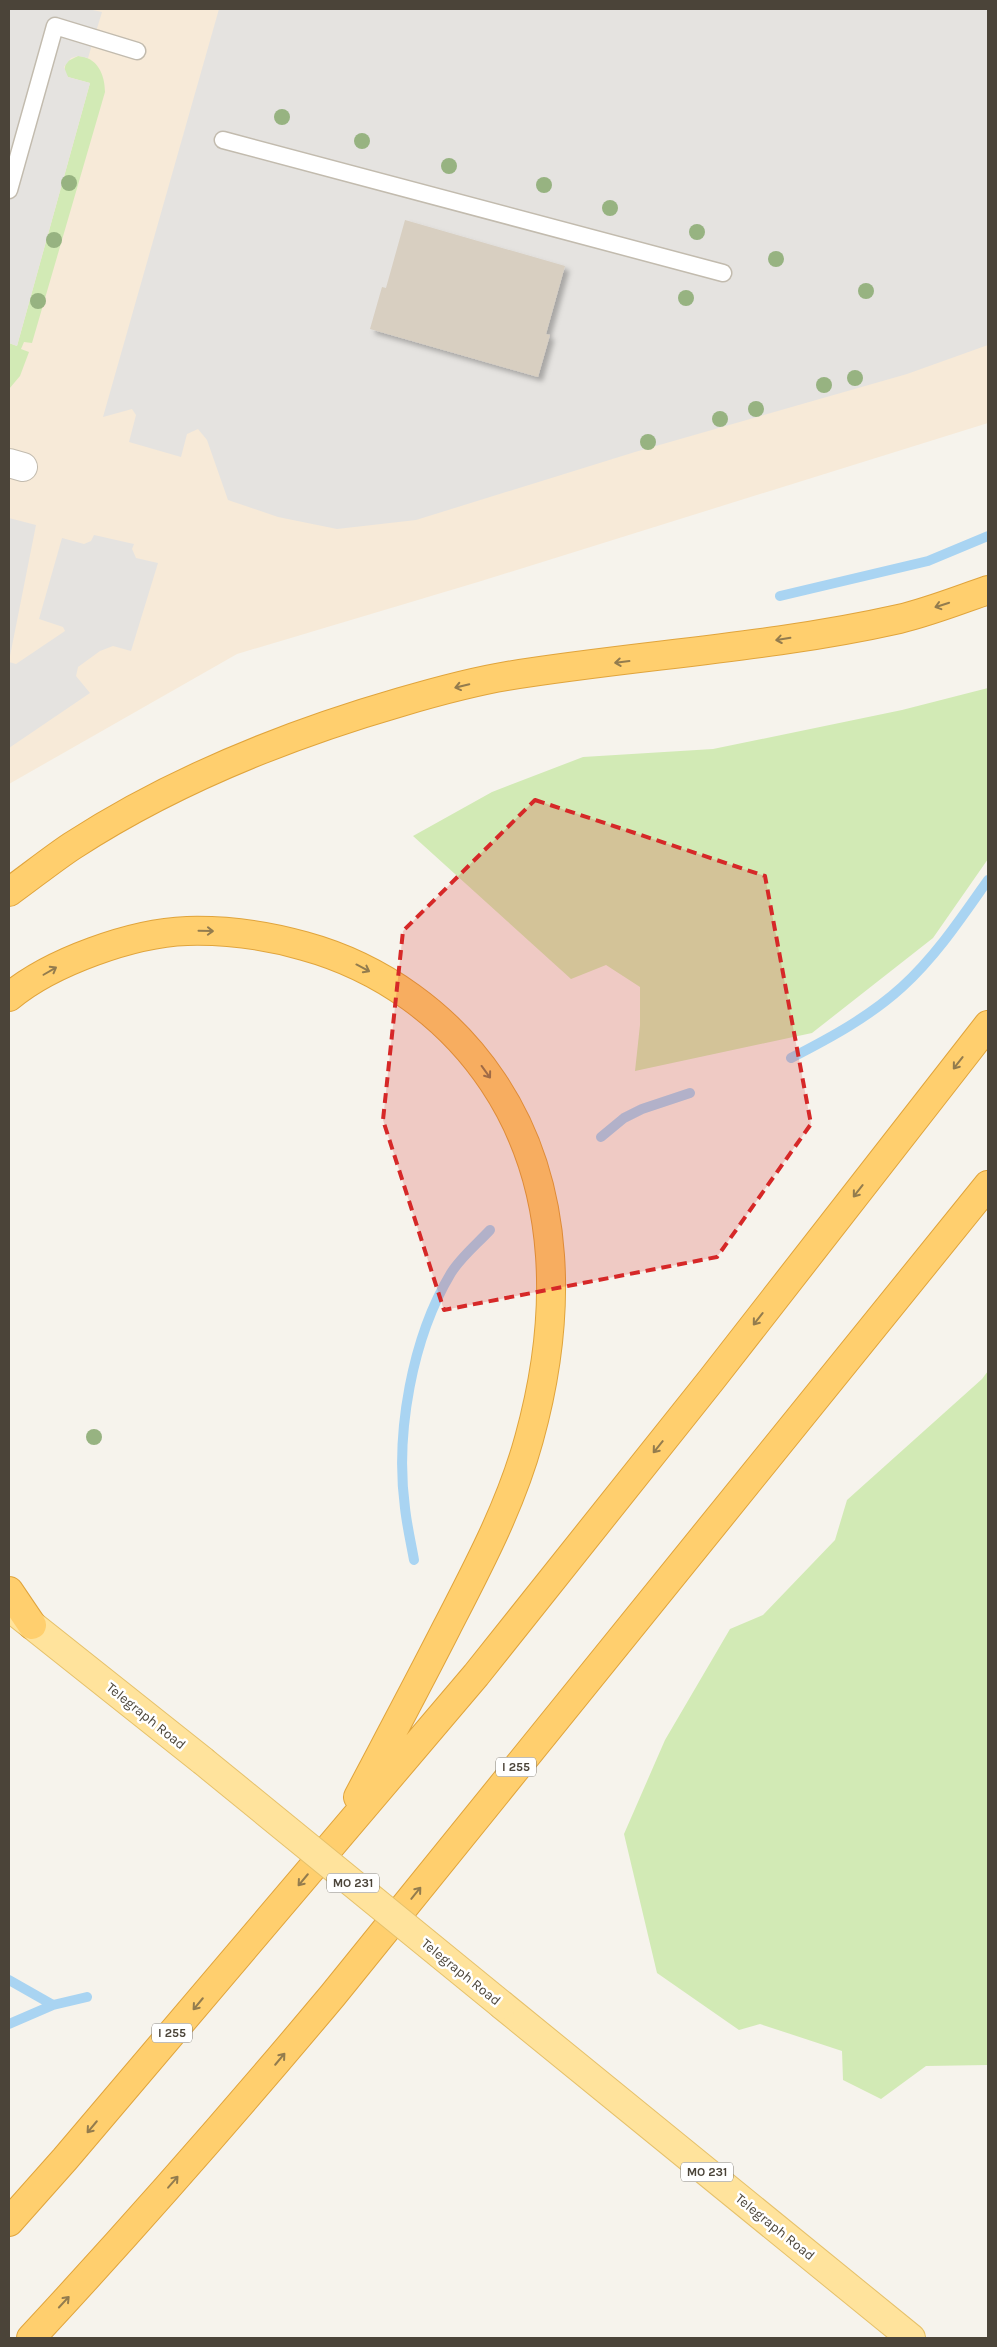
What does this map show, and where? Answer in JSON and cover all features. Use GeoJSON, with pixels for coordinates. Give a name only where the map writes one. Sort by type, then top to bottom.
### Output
{"type":"FeatureCollection","features":[{"type":"Feature","properties":{"kind":"highway"},"geometry":{"type":"LineString","coordinates":[[9,892],[73,846],[151,801],[216,769],[292,738],[366,712],[432,693],[505,676],[692,653],[816,634],[901,618],[988,590]]}},
{"type":"Feature","properties":{"kind":"highway"},"geometry":{"type":"LineString","coordinates":[[9,996],[56,967],[99,950],[145,937],[184,931],[229,932],[295,943],[355,964],[395,986],[427,1009],[456,1036],[484,1069],[506,1102],[524,1139],[539,1180],[548,1225],[552,1266],[548,1341],[529,1440],[510,1494],[483,1556],[334,1843]]}},
{"type":"Feature","properties":{"kind":"highway","name":"I 255"},"geometry":{"type":"LineString","coordinates":[[9,2222],[482,1668],[712,1379],[988,1025]]}},
{"type":"Feature","properties":{"kind":"highway","name":"I 255"},"geometry":{"type":"LineString","coordinates":[[31,2338],[202,2149],[333,1995],[988,1185]]}},
{"type":"Feature","properties":{"kind":"highway"},"geometry":{"type":"LineString","coordinates":[[9,1591],[32,1625]]}},
{"type":"Feature","properties":{"kind":"main road","name":"Telegraph Road"},"geometry":{"type":"LineString","coordinates":[[9,1607],[203,1762],[911,2338]]}},
{"type":"Feature","properties":{"kind":"lane"},"geometry":{"type":"LineString","coordinates":[[9,190],[54,26],[137,51]]}},
{"type":"Feature","properties":{"kind":"lane"},"geometry":{"type":"LineString","coordinates":[[223,140],[723,273]]}},
{"type":"Feature","properties":{"kind":"highlighted area"},"geometry":{"type":"Polygon","coordinates":[[[535,800],[765,876],[811,1124],[717,1257],[444,1310],[383,1120],[403,931],[535,800]]]}},
{"type":"Feature","properties":{"kind":"shaded area"},"geometry":{"type":"Polygon","coordinates":[[[9,9],[988,9],[988,423],[478,582],[237,654],[9,784],[9,9]]]}},
{"type":"Feature","properties":{"kind":"shaded area"},"geometry":{"type":"Polygon","coordinates":[[[9,9],[88,9],[102,12],[88,58],[78,56],[71,58],[64,67],[68,77],[90,83],[17,346],[9,343],[9,9]]]}},
{"type":"Feature","properties":{"kind":"shaded area"},"geometry":{"type":"Polygon","coordinates":[[[219,9],[988,9],[988,345],[907,374],[635,452],[416,520],[337,529],[278,517],[228,500],[207,440],[198,429],[187,434],[181,457],[129,442],[136,415],[132,409],[103,417],[219,9]]]}},
{"type":"Feature","properties":{"kind":"shaded area"},"geometry":{"type":"Polygon","coordinates":[[[9,518],[36,525],[9,661],[9,518]]]}},
{"type":"Feature","properties":{"kind":"shaded area"},"geometry":{"type":"Polygon","coordinates":[[[94,535],[134,544],[132,549],[136,558],[158,563],[131,651],[113,646],[100,651],[78,667],[76,676],[90,693],[9,748],[9,662],[16,664],[65,631],[63,627],[39,619],[62,538],[84,544],[91,541],[94,535]]]}},
{"type":"Feature","properties":{"kind":"green space"},"geometry":{"type":"Polygon","coordinates":[[[78,56],[85,57],[99,68],[105,85],[105,92],[32,343],[24,342],[21,349],[29,352],[20,376],[9,389],[9,343],[17,346],[90,83],[68,77],[64,72],[66,62],[78,56]]]}},
{"type":"Feature","properties":{"kind":"green space"},"geometry":{"type":"Polygon","coordinates":[[[988,688],[988,859],[933,938],[812,1033],[635,1071],[640,1025],[640,987],[606,965],[571,979],[413,836],[492,792],[583,757],[713,749],[902,710],[988,688]]]}},
{"type":"Feature","properties":{"kind":"green space"},"geometry":{"type":"Polygon","coordinates":[[[988,1371],[988,2065],[926,2066],[881,2099],[843,2080],[842,2051],[760,2024],[739,2030],[657,1973],[624,1834],[665,1740],[730,1629],[763,1615],[835,1540],[847,1500],[982,1379],[988,1371]]]}},
{"type":"Feature","properties":{"kind":"building"},"geometry":{"type":"Polygon","coordinates":[[[405,220],[565,266],[546,334],[550,335],[538,377],[370,329],[382,287],[386,288],[405,220]]]}},
{"type":"Feature","properties":{"kind":"waterway"},"geometry":{"type":"LineString","coordinates":[[780,596],[928,561],[988,536]]}},
{"type":"Feature","properties":{"kind":"waterway"},"geometry":{"type":"LineString","coordinates":[[791,1058],[835,1035],[876,1008],[902,987],[937,949],[988,880]]}},
{"type":"Feature","properties":{"kind":"waterway"},"geometry":{"type":"LineString","coordinates":[[601,1137],[624,1118],[642,1109],[690,1093]]}},
{"type":"Feature","properties":{"kind":"waterway"},"geometry":{"type":"LineString","coordinates":[[414,1560],[405,1508],[402,1449],[405,1418],[417,1356],[437,1299],[451,1273],[464,1256],[490,1230]]}},
{"type":"Feature","properties":{"kind":"waterway"},"geometry":{"type":"LineString","coordinates":[[9,1980],[53,2005],[87,1997]]}},
{"type":"Feature","properties":{"kind":"waterway"},"geometry":{"type":"LineString","coordinates":[[9,2024],[53,2005]]}}]}
